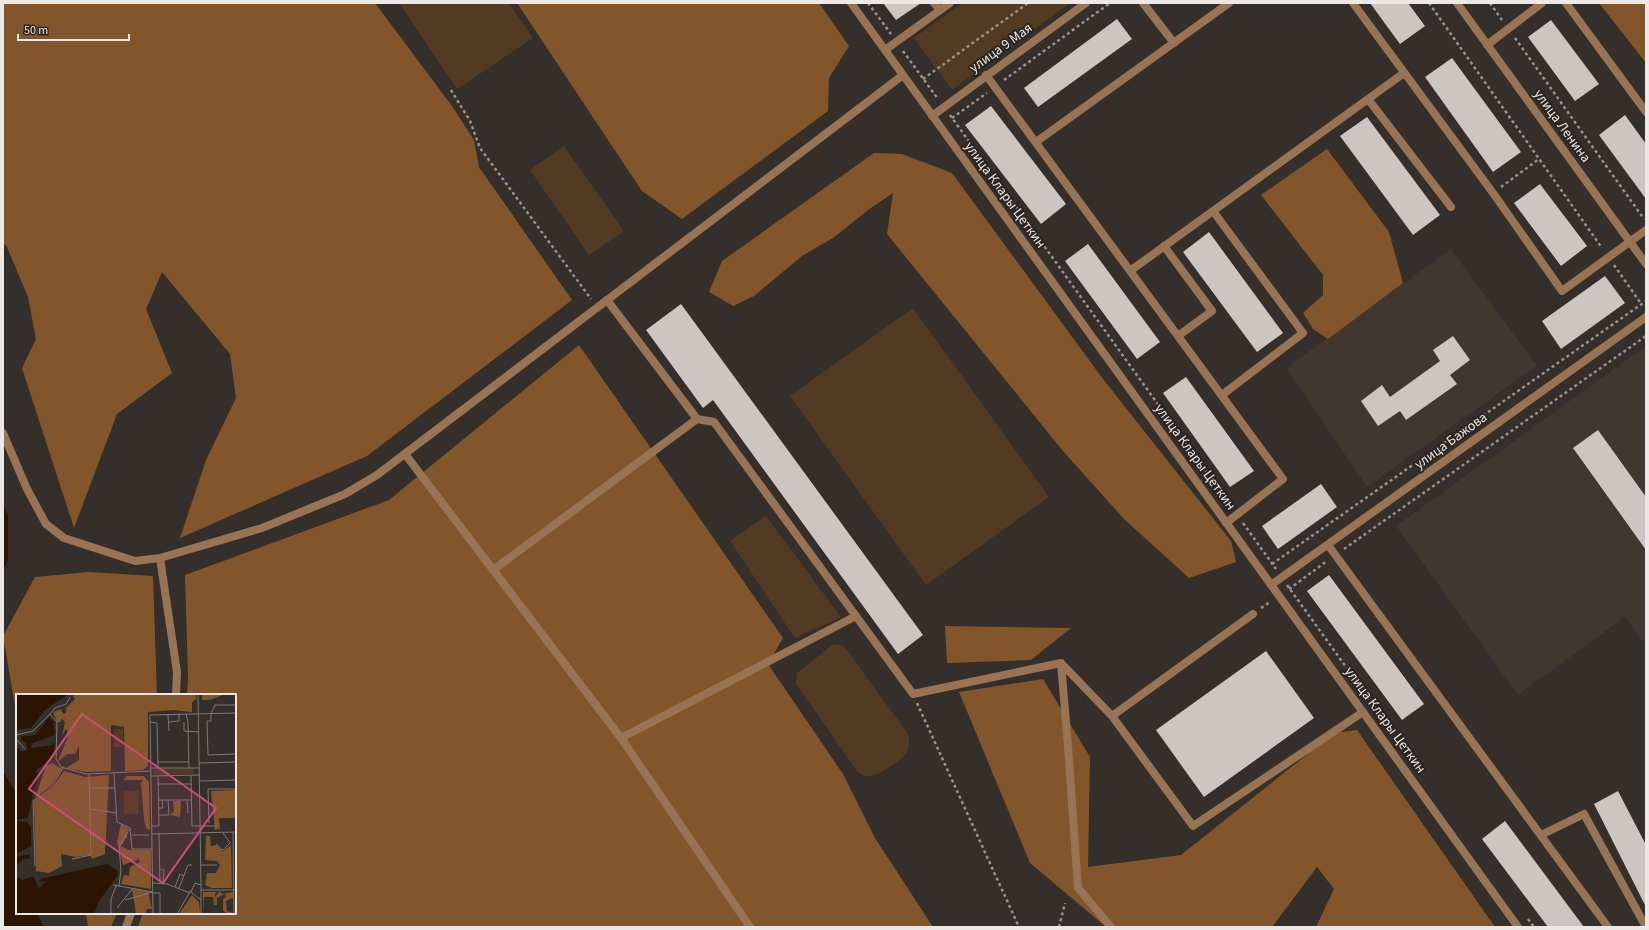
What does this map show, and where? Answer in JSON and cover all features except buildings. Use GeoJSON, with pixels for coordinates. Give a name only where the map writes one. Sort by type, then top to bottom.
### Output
{"type":"FeatureCollection","features":[{"type":"Feature","properties":{"kind":"street","name":"улица Клары Цеткин"},"geometry":{"type":"LineString","coordinates":[[851,3],[1518,927]]}},
{"type":"Feature","properties":{"kind":"street"},"geometry":{"type":"LineString","coordinates":[[934,3],[940,10]]}},
{"type":"Feature","properties":{"kind":"street"},"geometry":{"type":"LineString","coordinates":[[885,50],[950,3]]}},
{"type":"Feature","properties":{"kind":"street","name":"улица 9 Мая"},"geometry":{"type":"LineString","coordinates":[[932,116],[1086,3]]}},
{"type":"Feature","properties":{"kind":"street"},"geometry":{"type":"LineString","coordinates":[[1143,3],[1174,43]]}},
{"type":"Feature","properties":{"kind":"street"},"geometry":{"type":"LineString","coordinates":[[1036,142],[1229,3]]}},
{"type":"Feature","properties":{"kind":"street"},"geometry":{"type":"LineString","coordinates":[[1352,3],[1493,193],[1562,291],[1646,230]]}},
{"type":"Feature","properties":{"kind":"street","name":"улица Ленина"},"geometry":{"type":"LineString","coordinates":[[1457,3],[1646,264]]}},
{"type":"Feature","properties":{"kind":"street"},"geometry":{"type":"LineString","coordinates":[[1487,45],[1542,3]]}},
{"type":"Feature","properties":{"kind":"street"},"geometry":{"type":"LineString","coordinates":[[1566,3],[1646,112]]}},
{"type":"Feature","properties":{"kind":"street"},"geometry":{"type":"LineString","coordinates":[[1130,271],[1404,72]]}},
{"type":"Feature","properties":{"kind":"street"},"geometry":{"type":"LineString","coordinates":[[3,433],[27,489],[46,524],[64,538],[135,561],[160,558],[262,528],[345,494],[377,475],[903,74]]}},
{"type":"Feature","properties":{"kind":"street"},"geometry":{"type":"LineString","coordinates":[[986,75],[1283,479],[1226,523]]}},
{"type":"Feature","properties":{"kind":"street"},"geometry":{"type":"LineString","coordinates":[[1368,99],[1451,207]]}},
{"type":"Feature","properties":{"kind":"street"},"geometry":{"type":"LineString","coordinates":[[1213,211],[1302,333],[1222,395]]}},
{"type":"Feature","properties":{"kind":"street"},"geometry":{"type":"LineString","coordinates":[[1164,246],[1212,311],[1178,336]]}},
{"type":"Feature","properties":{"kind":"street"},"geometry":{"type":"LineString","coordinates":[[607,300],[697,419],[714,422],[913,694],[1061,663]]}},
{"type":"Feature","properties":{"kind":"street","name":"улица Бажова"},"geometry":{"type":"LineString","coordinates":[[1271,586],[1646,318]]}},
{"type":"Feature","properties":{"kind":"street"},"geometry":{"type":"LineString","coordinates":[[493,570],[697,419]]}},
{"type":"Feature","properties":{"kind":"street"},"geometry":{"type":"LineString","coordinates":[[405,454],[621,738],[750,927]]}},
{"type":"Feature","properties":{"kind":"street"},"geometry":{"type":"LineString","coordinates":[[1328,545],[1608,927]]}},
{"type":"Feature","properties":{"kind":"street"},"geometry":{"type":"LineString","coordinates":[[160,558],[177,672],[176,694]]}},
{"type":"Feature","properties":{"kind":"street"},"geometry":{"type":"LineString","coordinates":[[1112,716],[1253,614]]}},
{"type":"Feature","properties":{"kind":"street"},"geometry":{"type":"LineString","coordinates":[[621,738],[856,616]]}},
{"type":"Feature","properties":{"kind":"street"},"geometry":{"type":"LineString","coordinates":[[1061,663],[1112,716],[1193,826],[1363,712]]}},
{"type":"Feature","properties":{"kind":"street"},"geometry":{"type":"LineString","coordinates":[[1061,663],[1078,888],[1111,927]]}},
{"type":"Feature","properties":{"kind":"street"},"geometry":{"type":"LineString","coordinates":[[1541,835],[1584,814],[1646,927]]}},
{"type":"Feature","properties":{"kind":"street"},"geometry":{"type":"LineString","coordinates":[[126,927],[131,914]]}},
{"type":"Feature","properties":{"kind":"path"},"geometry":{"type":"LineString","coordinates":[[868,3],[1423,773]]}},
{"type":"Feature","properties":{"kind":"path"},"geometry":{"type":"LineString","coordinates":[[923,79],[1028,3]]}},
{"type":"Feature","properties":{"kind":"path"},"geometry":{"type":"LineString","coordinates":[[940,126],[1110,3]]}},
{"type":"Feature","properties":{"kind":"path"},"geometry":{"type":"LineString","coordinates":[[1429,3],[1644,307]]}},
{"type":"Feature","properties":{"kind":"path"},"geometry":{"type":"LineString","coordinates":[[1490,3],[1646,223]]}},
{"type":"Feature","properties":{"kind":"path"},"geometry":{"type":"LineString","coordinates":[[452,90],[470,121],[480,148],[597,308]]}},
{"type":"Feature","properties":{"kind":"path"},"geometry":{"type":"LineString","coordinates":[[1493,193],[1539,159]]}},
{"type":"Feature","properties":{"kind":"path"},"geometry":{"type":"LineString","coordinates":[[1262,572],[1646,301]]}},
{"type":"Feature","properties":{"kind":"path"},"geometry":{"type":"LineString","coordinates":[[1253,614],[1646,336]]}},
{"type":"Feature","properties":{"kind":"path"},"geometry":{"type":"LineString","coordinates":[[913,694],[1019,927]]}},
{"type":"Feature","properties":{"kind":"path"},"geometry":{"type":"LineString","coordinates":[[1059,927],[1065,903]]}},
{"type":"Feature","properties":{"kind":"path"},"geometry":{"type":"LineString","coordinates":[[1524,914],[1534,927]]}},
{"type":"Feature","properties":{"kind":"shaded area"},"geometry":{"type":"Polygon","coordinates":[[[3,3],[375,3],[452,106],[474,140],[479,167],[572,300],[367,456],[180,538],[206,460],[236,398],[230,354],[162,272],[146,309],[172,373],[117,414],[74,528],[22,368],[36,339],[28,297],[6,245],[3,244],[3,3]]]}},
{"type":"Feature","properties":{"kind":"shaded area"},"geometry":{"type":"Polygon","coordinates":[[[399,3],[509,3],[533,38],[457,89],[399,3]]]}},
{"type":"Feature","properties":{"kind":"shaded area"},"geometry":{"type":"Polygon","coordinates":[[[517,3],[819,3],[849,46],[829,78],[828,111],[682,219],[642,191],[517,3]]]}},
{"type":"Feature","properties":{"kind":"shaded area"},"geometry":{"type":"Polygon","coordinates":[[[962,3],[1070,3],[952,90],[914,38],[962,3]]]}},
{"type":"Feature","properties":{"kind":"shaded area"},"geometry":{"type":"Polygon","coordinates":[[[1599,3],[1646,3],[1646,63],[1599,3]]]}},
{"type":"Feature","properties":{"kind":"shaded area"},"geometry":{"type":"Polygon","coordinates":[[[564,146],[624,231],[589,255],[530,170],[564,146]]]}},
{"type":"Feature","properties":{"kind":"shaded area"},"geometry":{"type":"Polygon","coordinates":[[[1327,149],[1389,232],[1403,283],[1328,339],[1313,329],[1303,313],[1323,295],[1323,275],[1261,195],[1327,149]]]}},
{"type":"Feature","properties":{"kind":"shaded area"},"geometry":{"type":"Polygon","coordinates":[[[874,153],[902,154],[952,173],[1103,379],[1231,541],[1236,562],[1189,578],[1124,519],[1063,451],[887,234],[893,193],[868,210],[833,238],[802,256],[754,296],[733,306],[709,292],[722,261],[874,153]]]}},
{"type":"Feature","properties":{"kind":"shaded area"},"geometry":{"type":"Polygon","coordinates":[[[1451,249],[1537,366],[1367,487],[1286,368],[1451,249]]]}},
{"type":"Feature","properties":{"kind":"shaded area"},"geometry":{"type":"Polygon","coordinates":[[[913,308],[1049,497],[926,585],[790,396],[913,308]]]}},
{"type":"Feature","properties":{"kind":"shaded area"},"geometry":{"type":"Polygon","coordinates":[[[579,345],[783,638],[768,664],[843,774],[875,838],[933,927],[138,927],[143,914],[236,914],[236,694],[187,694],[188,677],[185,575],[389,500],[579,345]]]}},
{"type":"Feature","properties":{"kind":"shaded area"},"geometry":{"type":"Polygon","coordinates":[[[1646,346],[1646,639],[1643,642],[1625,617],[1518,695],[1396,526],[1646,346]]]}},
{"type":"Feature","properties":{"kind":"shaded area"},"geometry":{"type":"Polygon","coordinates":[[[3,504],[8,515],[8,561],[3,570],[3,504]]]}},
{"type":"Feature","properties":{"kind":"shaded area"},"geometry":{"type":"Polygon","coordinates":[[[766,516],[841,617],[795,638],[730,541],[766,516]]]}},
{"type":"Feature","properties":{"kind":"shaded area"},"geometry":{"type":"Polygon","coordinates":[[[89,572],[153,576],[157,694],[16,694],[16,711],[3,636],[35,577],[89,572]]]}},
{"type":"Feature","properties":{"kind":"shaded area"},"geometry":{"type":"Polygon","coordinates":[[[945,626],[1071,628],[1031,660],[947,663],[945,626]]]}},
{"type":"Feature","properties":{"kind":"shaded area"},"geometry":{"type":"Polygon","coordinates":[[[839,644],[845,647],[908,734],[909,745],[905,755],[891,766],[875,775],[867,776],[860,774],[857,771],[796,684],[797,673],[832,645],[839,644]]]}},
{"type":"Feature","properties":{"kind":"shaded area"},"geometry":{"type":"Polygon","coordinates":[[[1043,679],[1090,757],[1088,867],[1181,855],[1334,733],[1357,730],[1495,927],[1316,927],[1334,889],[1317,867],[1272,927],[1106,927],[1030,863],[959,692],[1043,679]]]}},
{"type":"Feature","properties":{"kind":"shaded area"},"geometry":{"type":"Polygon","coordinates":[[[3,771],[16,792],[16,914],[38,914],[44,927],[3,927],[3,771]]]}},
{"type":"Feature","properties":{"kind":"shaded area"},"geometry":{"type":"Polygon","coordinates":[[[86,914],[117,914],[111,927],[88,927],[86,914]]]}},
{"type":"Feature","properties":{"kind":"pier"},"geometry":{"type":"Polygon","coordinates":[[[3,502],[10,515],[10,561],[3,572],[8,561],[8,515],[3,502]]]}}]}
